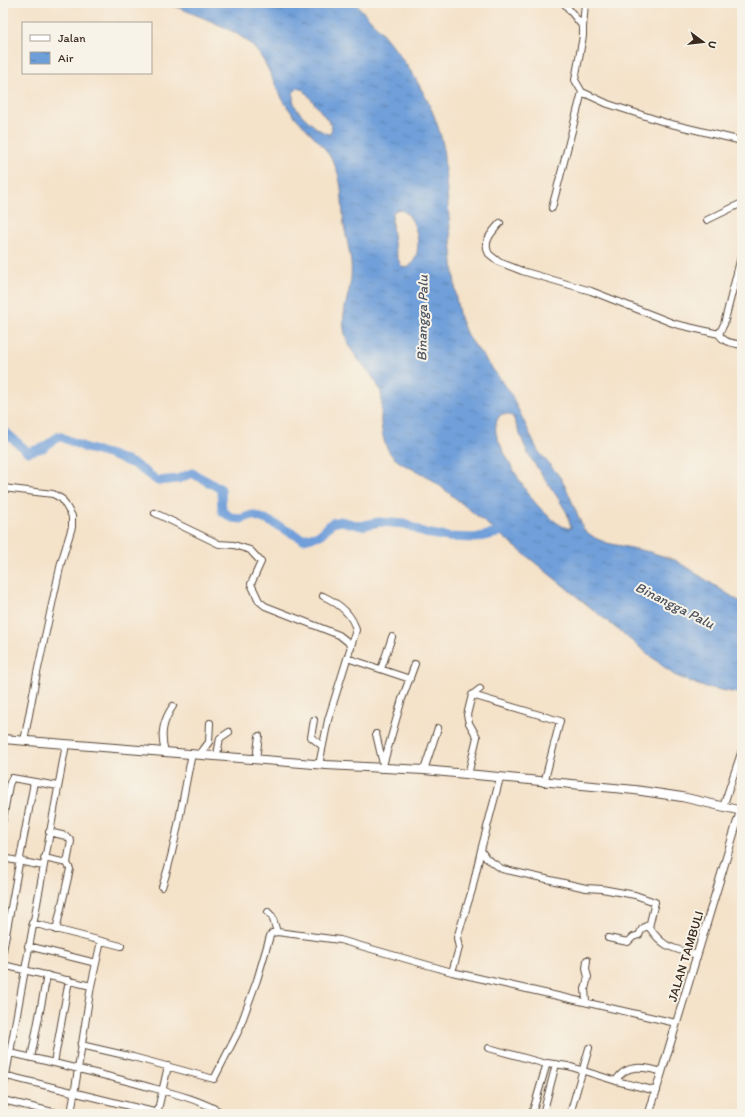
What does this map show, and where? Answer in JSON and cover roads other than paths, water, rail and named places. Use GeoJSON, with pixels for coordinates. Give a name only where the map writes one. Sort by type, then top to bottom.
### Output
{"type":"FeatureCollection","features":[{"type":"Feature","properties":{"kind":"main road"},"geometry":{"type":"LineString","coordinates":[[3,739],[319,764],[383,766],[544,783],[660,793],[723,807],[741,809]]}},
{"type":"Feature","properties":{"kind":"street"},"geometry":{"type":"LineString","coordinates":[[564,3],[583,27]]}},
{"type":"Feature","properties":{"kind":"street"},"geometry":{"type":"LineString","coordinates":[[585,3],[583,36],[575,77],[576,83],[582,92],[608,104],[667,123],[742,141]]}},
{"type":"Feature","properties":{"kind":"street"},"geometry":{"type":"LineString","coordinates":[[552,208],[582,92]]}},
{"type":"Feature","properties":{"kind":"street"},"geometry":{"type":"LineString","coordinates":[[707,220],[742,203]]}},
{"type":"Feature","properties":{"kind":"street"},"geometry":{"type":"LineString","coordinates":[[500,223],[488,237],[487,243],[489,254],[499,262],[522,271],[591,291],[658,316],[675,324],[719,334],[721,338],[726,341],[742,345]]}},
{"type":"Feature","properties":{"kind":"street"},"geometry":{"type":"LineString","coordinates":[[719,334],[724,324],[742,253]]}},
{"type":"Feature","properties":{"kind":"street"},"geometry":{"type":"LineString","coordinates":[[3,488],[53,494],[62,499],[72,516],[72,527],[61,563],[24,741]]}},
{"type":"Feature","properties":{"kind":"street"},"geometry":{"type":"LineString","coordinates":[[156,513],[219,544],[234,545],[250,550],[261,562],[261,566],[252,579],[251,584],[259,601],[265,606],[339,635],[348,642],[351,648]]}},
{"type":"Feature","properties":{"kind":"street"},"geometry":{"type":"LineString","coordinates":[[319,764],[328,720],[356,630],[339,604],[323,596]]}},
{"type":"Feature","properties":{"kind":"street"},"geometry":{"type":"LineString","coordinates":[[380,669],[392,637]]}},
{"type":"Feature","properties":{"kind":"street"},"geometry":{"type":"LineString","coordinates":[[347,658],[410,679]]}},
{"type":"Feature","properties":{"kind":"street"},"geometry":{"type":"LineString","coordinates":[[383,766],[416,664]]}},
{"type":"Feature","properties":{"kind":"street"},"geometry":{"type":"LineString","coordinates":[[468,775],[477,737],[467,718],[472,696],[480,689]]}},
{"type":"Feature","properties":{"kind":"street"},"geometry":{"type":"LineString","coordinates":[[472,696],[560,721],[544,783]]}},
{"type":"Feature","properties":{"kind":"street"},"geometry":{"type":"LineString","coordinates":[[165,752],[162,741],[163,724],[173,706]]}},
{"type":"Feature","properties":{"kind":"street"},"geometry":{"type":"LineString","coordinates":[[314,720],[311,737],[322,746]]}},
{"type":"Feature","properties":{"kind":"street"},"geometry":{"type":"LineString","coordinates":[[162,887],[178,830],[186,780],[196,754],[209,742],[210,723]]}},
{"type":"Feature","properties":{"kind":"street"},"geometry":{"type":"LineString","coordinates":[[424,770],[438,728]]}},
{"type":"Feature","properties":{"kind":"street"},"geometry":{"type":"LineString","coordinates":[[217,755],[220,738],[229,732]]}},
{"type":"Feature","properties":{"kind":"street"},"geometry":{"type":"LineString","coordinates":[[376,734],[383,766]]}},
{"type":"Feature","properties":{"kind":"street"},"geometry":{"type":"LineString","coordinates":[[256,759],[259,736]]}},
{"type":"Feature","properties":{"kind":"street"},"geometry":{"type":"LineString","coordinates":[[3,1090],[4,1075],[10,1052],[44,858],[66,744]]}},
{"type":"Feature","properties":{"kind":"street"},"geometry":{"type":"LineString","coordinates":[[723,807],[742,750]]}},
{"type":"Feature","properties":{"kind":"street"},"geometry":{"type":"LineString","coordinates":[[3,820],[13,778],[58,786]]}},
{"type":"Feature","properties":{"kind":"street"},"geometry":{"type":"LineString","coordinates":[[452,972],[459,948],[457,938],[472,890],[500,778]]}},
{"type":"Feature","properties":{"kind":"street"},"geometry":{"type":"LineString","coordinates":[[3,951],[34,782]]}},
{"type":"Feature","properties":{"kind":"street","name":"JALAN TAMBULI"},"geometry":{"type":"LineString","coordinates":[[649,1114],[741,809]]}},
{"type":"Feature","properties":{"kind":"street"},"geometry":{"type":"LineString","coordinates":[[49,832],[66,836],[72,841],[67,863],[70,869],[56,930]]}},
{"type":"Feature","properties":{"kind":"street"},"geometry":{"type":"LineString","coordinates":[[481,850],[486,858],[502,869],[586,888],[602,889],[635,895],[653,901],[655,904],[649,924],[651,930],[662,943],[697,955]]}},
{"type":"Feature","properties":{"kind":"street"},"geometry":{"type":"LineString","coordinates":[[3,858],[43,866]]}},
{"type":"Feature","properties":{"kind":"street"},"geometry":{"type":"LineString","coordinates":[[44,858],[67,863]]}},
{"type":"Feature","properties":{"kind":"street"},"geometry":{"type":"LineString","coordinates":[[268,912],[272,916],[277,932]]}},
{"type":"Feature","properties":{"kind":"street"},"geometry":{"type":"LineString","coordinates":[[32,924],[121,946]]}},
{"type":"Feature","properties":{"kind":"street"},"geometry":{"type":"LineString","coordinates":[[608,938],[628,942],[633,937],[639,935],[642,928],[649,924]]}},
{"type":"Feature","properties":{"kind":"street"},"geometry":{"type":"LineString","coordinates":[[81,1045],[168,1066],[210,1079],[216,1077],[238,1032],[257,980],[270,936],[272,933],[277,932],[340,940],[452,972],[586,1001],[676,1023]]}},
{"type":"Feature","properties":{"kind":"street"},"geometry":{"type":"LineString","coordinates":[[71,1114],[91,986],[101,941]]}},
{"type":"Feature","properties":{"kind":"street"},"geometry":{"type":"LineString","coordinates":[[28,946],[96,963]]}},
{"type":"Feature","properties":{"kind":"street"},"geometry":{"type":"LineString","coordinates":[[586,1001],[585,988],[588,977],[585,965],[587,960]]}},
{"type":"Feature","properties":{"kind":"street"},"geometry":{"type":"LineString","coordinates":[[3,965],[91,986]]}},
{"type":"Feature","properties":{"kind":"street"},"geometry":{"type":"LineString","coordinates":[[31,1058],[47,975]]}},
{"type":"Feature","properties":{"kind":"street"},"geometry":{"type":"LineString","coordinates":[[54,1063],[69,980]]}},
{"type":"Feature","properties":{"kind":"street"},"geometry":{"type":"LineString","coordinates":[[489,1048],[546,1064],[548,1062],[657,1091]]}},
{"type":"Feature","properties":{"kind":"street"},"geometry":{"type":"LineString","coordinates":[[570,1114],[589,1048]]}},
{"type":"Feature","properties":{"kind":"street"},"geometry":{"type":"LineString","coordinates":[[3,1049],[31,1058],[77,1068],[200,1102],[224,1114]]}},
{"type":"Feature","properties":{"kind":"street"},"geometry":{"type":"LineString","coordinates":[[532,1114],[546,1064]]}},
{"type":"Feature","properties":{"kind":"street"},"geometry":{"type":"LineString","coordinates":[[543,1114],[556,1064]]}},
{"type":"Feature","properties":{"kind":"street"},"geometry":{"type":"LineString","coordinates":[[4,1075],[158,1114],[168,1066]]}},
{"type":"Feature","properties":{"kind":"street"},"geometry":{"type":"LineString","coordinates":[[616,1081],[618,1075],[633,1067],[662,1072]]}},
{"type":"Feature","properties":{"kind":"street"},"geometry":{"type":"LineString","coordinates":[[3,1099],[61,1114]]}},
{"type":"Feature","properties":{"kind":"water","name":"Binangga Palu"},"geometry":{"type":"Polygon","coordinates":[[[168,3],[355,3],[383,34],[409,68],[420,86],[430,105],[443,145],[456,298],[460,318],[467,335],[510,392],[538,451],[560,477],[567,490],[584,530],[595,538],[607,543],[650,552],[675,560],[742,603],[742,694],[701,686],[674,675],[434,481],[398,461],[392,455],[387,448],[383,437],[381,423],[382,398],[380,390],[372,376],[351,350],[345,334],[344,316],[350,282],[351,263],[344,225],[340,182],[335,166],[326,150],[288,108],[259,53],[247,41],[209,20],[168,3]],[[298,88],[293,93],[294,103],[297,110],[316,128],[330,134],[332,128],[329,122],[304,90],[298,88]],[[399,209],[393,212],[392,224],[398,258],[400,264],[407,268],[413,263],[418,246],[415,227],[406,213],[399,209]],[[502,414],[496,425],[498,439],[506,457],[524,488],[536,504],[550,518],[562,526],[571,528],[567,513],[528,454],[513,417],[508,414],[502,414]]]}},
{"type":"Feature","properties":{"kind":"waterway"},"geometry":{"type":"LineString","coordinates":[[3,430],[28,452],[43,448],[59,436],[86,448],[111,455],[134,464],[158,481],[178,479],[192,473],[221,489],[222,511],[232,518],[241,519],[252,515],[267,520],[303,539],[320,535],[332,523],[341,521],[361,526],[379,522],[405,524],[425,533],[448,537],[475,538],[497,533],[507,528]]}}]}
